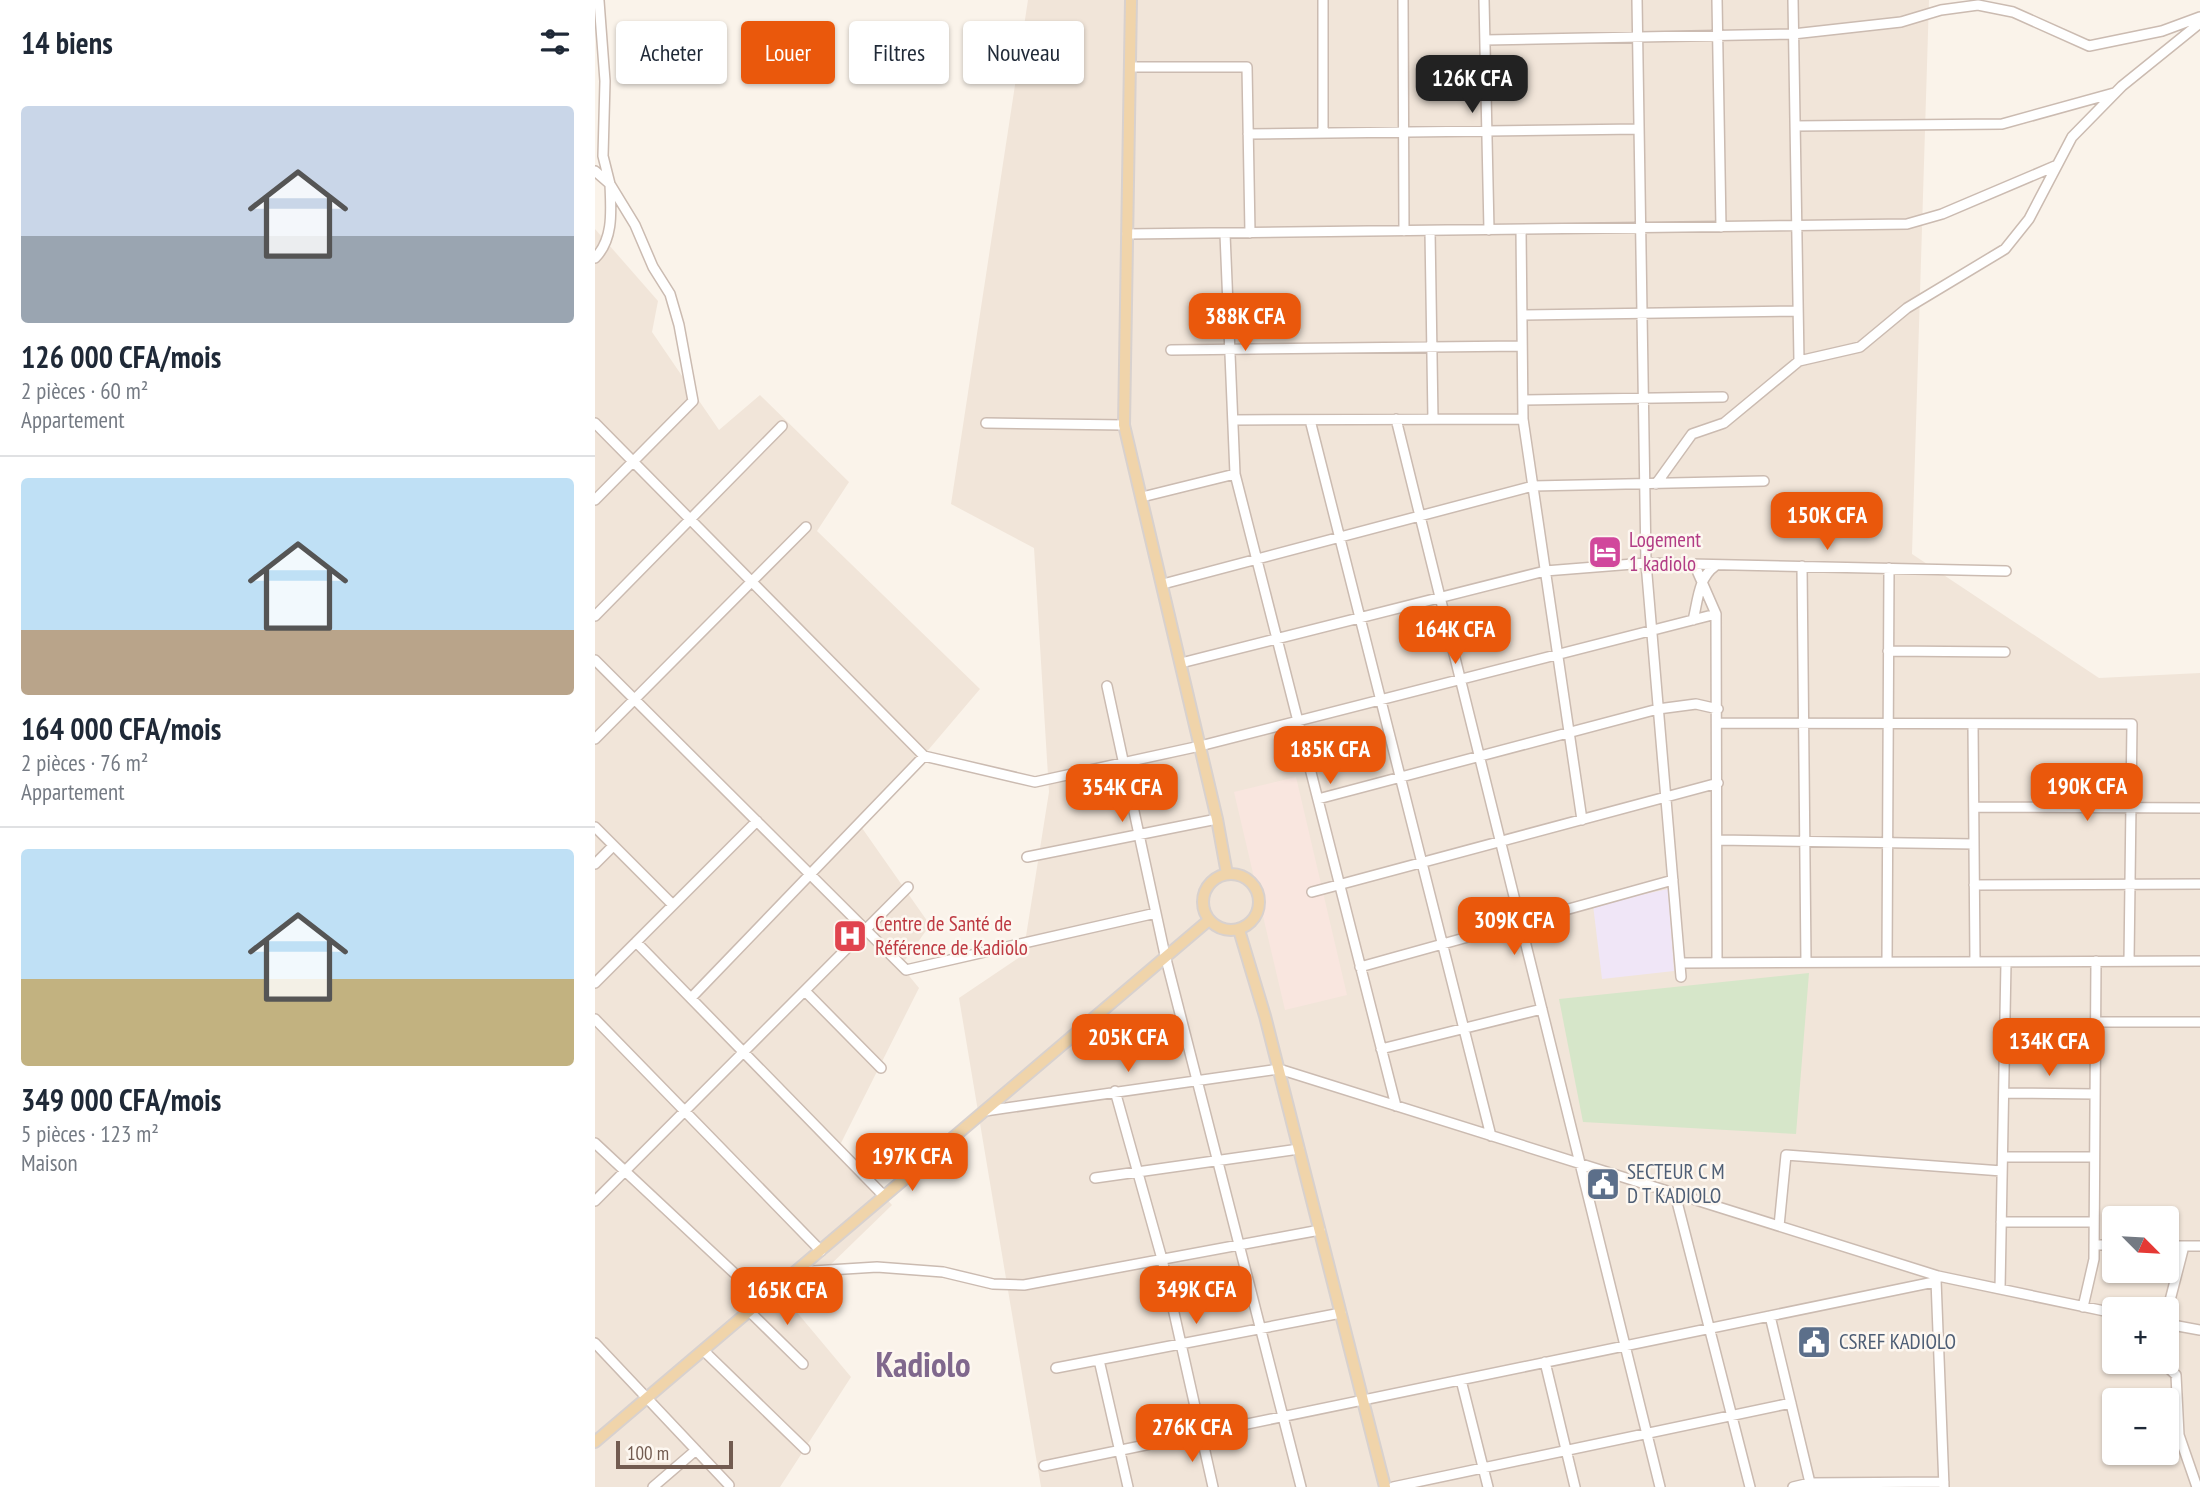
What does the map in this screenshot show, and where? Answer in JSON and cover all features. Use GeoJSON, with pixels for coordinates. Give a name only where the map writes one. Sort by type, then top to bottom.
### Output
{"type":"FeatureCollection","features":[{"type":"Feature","properties":{"kind":"main road"},"geometry":{"type":"LineString","coordinates":[[1131,0],[1124,425],[1217,819],[1227,874]]}},
{"type":"Feature","properties":{"kind":"main road"},"geometry":{"type":"LineString","coordinates":[[1227,874],[1249,880],[1258,893],[1258,911],[1254,919],[1239,929],[1223,929],[1209,920],[1204,911],[1205,892],[1210,884],[1227,874]]}},
{"type":"Feature","properties":{"kind":"main road"},"geometry":{"type":"LineString","coordinates":[[595,1442],[1209,920]]}},
{"type":"Feature","properties":{"kind":"main road"},"geometry":{"type":"LineString","coordinates":[[1239,929],[1279,1069],[1385,1487]]}},
{"type":"Feature","properties":{"kind":"street"},"geometry":{"type":"LineString","coordinates":[[595,6],[599,0]]}},
{"type":"Feature","properties":{"kind":"street"},"geometry":{"type":"LineString","coordinates":[[595,258],[605,249],[611,216],[610,184],[603,156],[601,124],[605,81],[599,0]]}},
{"type":"Feature","properties":{"kind":"street"},"geometry":{"type":"LineString","coordinates":[[1323,0],[1323,133]]}},
{"type":"Feature","properties":{"kind":"street"},"geometry":{"type":"LineString","coordinates":[[1402,0],[1404,231]]}},
{"type":"Feature","properties":{"kind":"street"},"geometry":{"type":"LineString","coordinates":[[1484,0],[1489,230]]}},
{"type":"Feature","properties":{"kind":"street"},"geometry":{"type":"LineString","coordinates":[[1637,0],[1646,563],[1681,977]]}},
{"type":"Feature","properties":{"kind":"street"},"geometry":{"type":"LineString","coordinates":[[1717,0],[1721,227]]}},
{"type":"Feature","properties":{"kind":"street"},"geometry":{"type":"LineString","coordinates":[[1793,0],[1799,361]]}},
{"type":"Feature","properties":{"kind":"street"},"geometry":{"type":"LineString","coordinates":[[1485,40],[1793,34],[1901,22],[1941,10],[1978,5],[2013,12],[2089,46],[2162,30],[2200,17]]}},
{"type":"Feature","properties":{"kind":"street"},"geometry":{"type":"LineString","coordinates":[[1656,484],[1692,434],[1724,423],[1799,361],[1860,347],[1907,308],[2005,249],[2028,219],[2072,136],[2115,93],[2200,23]]}},
{"type":"Feature","properties":{"kind":"street"},"geometry":{"type":"LineString","coordinates":[[1130,67],[1247,66],[1250,233]]}},
{"type":"Feature","properties":{"kind":"street"},"geometry":{"type":"LineString","coordinates":[[1795,126],[2002,124],[2115,93]]}},
{"type":"Feature","properties":{"kind":"street"},"geometry":{"type":"LineString","coordinates":[[595,135],[601,124]]}},
{"type":"Feature","properties":{"kind":"street"},"geometry":{"type":"LineString","coordinates":[[1248,134],[1639,129]]}},
{"type":"Feature","properties":{"kind":"street"},"geometry":{"type":"LineString","coordinates":[[1127,234],[1907,225],[1942,214],[2055,166]]}},
{"type":"Feature","properties":{"kind":"street"},"geometry":{"type":"LineString","coordinates":[[595,171],[610,184],[635,225],[653,267],[670,294],[680,324],[693,401],[595,500]]}},
{"type":"Feature","properties":{"kind":"street"},"geometry":{"type":"LineString","coordinates":[[1521,230],[1523,419],[1582,820]]}},
{"type":"Feature","properties":{"kind":"street"},"geometry":{"type":"LineString","coordinates":[[1430,231],[1433,419]]}},
{"type":"Feature","properties":{"kind":"street"},"geometry":{"type":"LineString","coordinates":[[1224,234],[1235,474],[1396,1106]]}},
{"type":"Feature","properties":{"kind":"street"},"geometry":{"type":"LineString","coordinates":[[1522,315],[1798,312]]}},
{"type":"Feature","properties":{"kind":"street"},"geometry":{"type":"LineString","coordinates":[[1171,350],[1523,346]]}},
{"type":"Feature","properties":{"kind":"street"},"geometry":{"type":"LineString","coordinates":[[1523,400],[1723,397]]}},
{"type":"Feature","properties":{"kind":"street"},"geometry":{"type":"LineString","coordinates":[[1310,419],[1491,1136]]}},
{"type":"Feature","properties":{"kind":"street"},"geometry":{"type":"LineString","coordinates":[[1397,419],[1660,1487]]}},
{"type":"Feature","properties":{"kind":"street"},"geometry":{"type":"LineString","coordinates":[[1233,420],[1523,419]]}},
{"type":"Feature","properties":{"kind":"street"},"geometry":{"type":"LineString","coordinates":[[595,423],[924,756],[1035,782],[1200,746],[1716,614]]}},
{"type":"Feature","properties":{"kind":"street"},"geometry":{"type":"LineString","coordinates":[[986,423],[1124,425]]}},
{"type":"Feature","properties":{"kind":"street"},"geometry":{"type":"LineString","coordinates":[[595,616],[782,426]]}},
{"type":"Feature","properties":{"kind":"street"},"geometry":{"type":"LineString","coordinates":[[1142,497],[1235,474]]}},
{"type":"Feature","properties":{"kind":"street"},"geometry":{"type":"LineString","coordinates":[[1163,584],[1533,486],[1764,481]]}},
{"type":"Feature","properties":{"kind":"street"},"geometry":{"type":"LineString","coordinates":[[595,739],[806,527]]}},
{"type":"Feature","properties":{"kind":"street"},"geometry":{"type":"LineString","coordinates":[[1181,663],[1545,571],[1646,563],[2006,571]]}},
{"type":"Feature","properties":{"kind":"street"},"geometry":{"type":"LineString","coordinates":[[1695,566],[1716,614],[1719,709],[1717,963]]}},
{"type":"Feature","properties":{"kind":"street"},"geometry":{"type":"LineString","coordinates":[[1693,620],[1702,582],[1707,572],[1715,566]]}},
{"type":"Feature","properties":{"kind":"street"},"geometry":{"type":"LineString","coordinates":[[1802,566],[1806,962]]}},
{"type":"Feature","properties":{"kind":"street"},"geometry":{"type":"LineString","coordinates":[[1887,962],[1889,568]]}},
{"type":"Feature","properties":{"kind":"street"},"geometry":{"type":"LineString","coordinates":[[1888,651],[2005,652]]}},
{"type":"Feature","properties":{"kind":"street"},"geometry":{"type":"LineString","coordinates":[[595,660],[906,970],[1156,913]]}},
{"type":"Feature","properties":{"kind":"street"},"geometry":{"type":"LineString","coordinates":[[1107,686],[1165,955],[1301,1487]]}},
{"type":"Feature","properties":{"kind":"street"},"geometry":{"type":"LineString","coordinates":[[1318,799],[1658,709],[1696,704],[1719,709]]}},
{"type":"Feature","properties":{"kind":"street"},"geometry":{"type":"LineString","coordinates":[[1718,723],[2131,724],[2129,961]]}},
{"type":"Feature","properties":{"kind":"street"},"geometry":{"type":"LineString","coordinates":[[1973,724],[1975,962]]}},
{"type":"Feature","properties":{"kind":"street"},"geometry":{"type":"LineString","coordinates":[[691,998],[924,756]]}},
{"type":"Feature","properties":{"kind":"street"},"geometry":{"type":"LineString","coordinates":[[1312,892],[1718,783]]}},
{"type":"Feature","properties":{"kind":"street"},"geometry":{"type":"LineString","coordinates":[[1974,807],[2200,808]]}},
{"type":"Feature","properties":{"kind":"street"},"geometry":{"type":"LineString","coordinates":[[1027,857],[1217,819]]}},
{"type":"Feature","properties":{"kind":"street"},"geometry":{"type":"LineString","coordinates":[[595,982],[757,821]]}},
{"type":"Feature","properties":{"kind":"street"},"geometry":{"type":"LineString","coordinates":[[595,827],[673,905]]}},
{"type":"Feature","properties":{"kind":"street"},"geometry":{"type":"LineString","coordinates":[[1718,840],[1974,844]]}},
{"type":"Feature","properties":{"kind":"street"},"geometry":{"type":"LineString","coordinates":[[595,864],[613,846]]}},
{"type":"Feature","properties":{"kind":"street"},"geometry":{"type":"LineString","coordinates":[[1360,967],[1673,880]]}},
{"type":"Feature","properties":{"kind":"street"},"geometry":{"type":"LineString","coordinates":[[1974,885],[2200,884]]}},
{"type":"Feature","properties":{"kind":"street"},"geometry":{"type":"LineString","coordinates":[[595,1201],[908,887]]}},
{"type":"Feature","properties":{"kind":"street"},"geometry":{"type":"LineString","coordinates":[[636,942],[884,1196]]}},
{"type":"Feature","properties":{"kind":"street"},"geometry":{"type":"LineString","coordinates":[[2083,1307],[2094,1245],[2096,961]]}},
{"type":"Feature","properties":{"kind":"street"},"geometry":{"type":"LineString","coordinates":[[1680,963],[2200,961]]}},
{"type":"Feature","properties":{"kind":"street"},"geometry":{"type":"LineString","coordinates":[[2000,1289],[2006,962]]}},
{"type":"Feature","properties":{"kind":"street"},"geometry":{"type":"LineString","coordinates":[[805,991],[881,1068]]}},
{"type":"Feature","properties":{"kind":"street"},"geometry":{"type":"LineString","coordinates":[[1381,1049],[1542,1009]]}},
{"type":"Feature","properties":{"kind":"street"},"geometry":{"type":"LineString","coordinates":[[595,1019],[821,1251]]}},
{"type":"Feature","properties":{"kind":"street"},"geometry":{"type":"LineString","coordinates":[[2005,1030],[2200,1022]]}},
{"type":"Feature","properties":{"kind":"street"},"geometry":{"type":"LineString","coordinates":[[982,1111],[1279,1069],[1779,1226],[1936,1279],[2000,1289],[2102,1311]]}},
{"type":"Feature","properties":{"kind":"street"},"geometry":{"type":"LineString","coordinates":[[1115,1091],[1162,1259],[1213,1487]]}},
{"type":"Feature","properties":{"kind":"street"},"geometry":{"type":"LineString","coordinates":[[2004,1093],[2095,1094]]}},
{"type":"Feature","properties":{"kind":"street"},"geometry":{"type":"LineString","coordinates":[[595,1143],[763,1300]]}},
{"type":"Feature","properties":{"kind":"street"},"geometry":{"type":"LineString","coordinates":[[1095,1178],[1299,1149]]}},
{"type":"Feature","properties":{"kind":"street"},"geometry":{"type":"LineString","coordinates":[[1779,1226],[1786,1155],[2002,1171]]}},
{"type":"Feature","properties":{"kind":"street"},"geometry":{"type":"LineString","coordinates":[[2003,1157],[2094,1157]]}},
{"type":"Feature","properties":{"kind":"street"},"geometry":{"type":"LineString","coordinates":[[1675,1194],[1750,1487]]}},
{"type":"Feature","properties":{"kind":"street"},"geometry":{"type":"LineString","coordinates":[[2001,1222],[2094,1222]]}},
{"type":"Feature","properties":{"kind":"street"},"geometry":{"type":"LineString","coordinates":[[797,1272],[877,1266],[943,1272],[993,1284],[1024,1285],[1320,1230]]}},
{"type":"Feature","properties":{"kind":"street"},"geometry":{"type":"LineString","coordinates":[[2094,1245],[2102,1245]]}},
{"type":"Feature","properties":{"kind":"street"},"geometry":{"type":"LineString","coordinates":[[2179,1246],[2200,1246]]}},
{"type":"Feature","properties":{"kind":"street"},"geometry":{"type":"LineString","coordinates":[[2171,1297],[2184,1246]]}},
{"type":"Feature","properties":{"kind":"street"},"geometry":{"type":"LineString","coordinates":[[1044,1466],[1709,1329],[1936,1279]]}},
{"type":"Feature","properties":{"kind":"street"},"geometry":{"type":"LineString","coordinates":[[1793,1487],[1944,1484],[1936,1279]]}},
{"type":"Feature","properties":{"kind":"street"},"geometry":{"type":"LineString","coordinates":[[750,1312],[803,1364]]}},
{"type":"Feature","properties":{"kind":"street"},"geometry":{"type":"LineString","coordinates":[[1056,1368],[1341,1313]]}},
{"type":"Feature","properties":{"kind":"street"},"geometry":{"type":"LineString","coordinates":[[1770,1316],[1811,1485]]}},
{"type":"Feature","properties":{"kind":"street"},"geometry":{"type":"LineString","coordinates":[[2179,1326],[2200,1330]]}},
{"type":"Feature","properties":{"kind":"street"},"geometry":{"type":"LineString","coordinates":[[596,1345],[729,1485]]}},
{"type":"Feature","properties":{"kind":"street"},"geometry":{"type":"LineString","coordinates":[[703,1351],[805,1449]]}},
{"type":"Feature","properties":{"kind":"street"},"geometry":{"type":"LineString","coordinates":[[1099,1360],[1128,1487]]}},
{"type":"Feature","properties":{"kind":"street"},"geometry":{"type":"LineString","coordinates":[[1545,1363],[1575,1487]]}},
{"type":"Feature","properties":{"kind":"street"},"geometry":{"type":"LineString","coordinates":[[2174,1374],[2179,1436],[2197,1487]]}},
{"type":"Feature","properties":{"kind":"street"},"geometry":{"type":"LineString","coordinates":[[1461,1380],[1488,1487]]}},
{"type":"Feature","properties":{"kind":"street"},"geometry":{"type":"LineString","coordinates":[[1394,1487],[1791,1403]]}},
{"type":"Feature","properties":{"kind":"street"},"geometry":{"type":"LineString","coordinates":[[653,1487],[696,1450]]}},
{"type":"Feature","properties":{"kind":"shaded area"},"geometry":{"type":"Polygon","coordinates":[[[1028,0],[1929,0],[1912,554],[2099,678],[2200,673],[2200,1487],[1041,1487],[959,998],[1023,955],[1049,792],[1034,548],[951,504],[1015,84],[1084,84],[1084,21],[1025,21],[1028,0]]]}},
{"type":"Feature","properties":{"kind":"shaded area"},"geometry":{"type":"Polygon","coordinates":[[[595,229],[658,301],[652,332],[719,430],[760,395],[849,482],[817,531],[980,689],[862,828],[930,925],[901,966],[919,988],[839,1147],[892,1205],[790,1304],[851,1377],[780,1487],[595,1487],[595,229]]]}},
{"type":"Feature","properties":{"kind":"shaded area"},"geometry":{"type":"Polygon","coordinates":[[[1296,777],[1347,995],[1285,1010],[1234,792],[1296,777]]]}},
{"type":"Feature","properties":{"kind":"shaded area"},"geometry":{"type":"Polygon","coordinates":[[[1668,889],[1674,971],[1602,979],[1593,905],[1668,889]]]}},
{"type":"Feature","properties":{"kind":"green space"},"geometry":{"type":"Polygon","coordinates":[[[1809,973],[1796,1134],[1583,1122],[1559,999],[1809,973]]]}},
{"type":"Feature","properties":{"kind":"place","name":"Logement 1 kadiolo"},"geometry":{"type":"Point","coordinates":[1605,552]}},
{"type":"Feature","properties":{"kind":"place","name":"Centre de Santé de Référence de Kadiolo"},"geometry":{"type":"Point","coordinates":[850,936]}},
{"type":"Feature","properties":{"kind":"place","name":"SECTEUR C M D T KADIOLO"},"geometry":{"type":"Point","coordinates":[1603,1184]}},
{"type":"Feature","properties":{"kind":"place","name":"CSREF KADIOLO"},"geometry":{"type":"Point","coordinates":[1814,1342]}},
{"type":"Feature","properties":{"kind":"district","name":"Kadiolo"},"geometry":{"type":"Point","coordinates":[923,1365]}}]}
